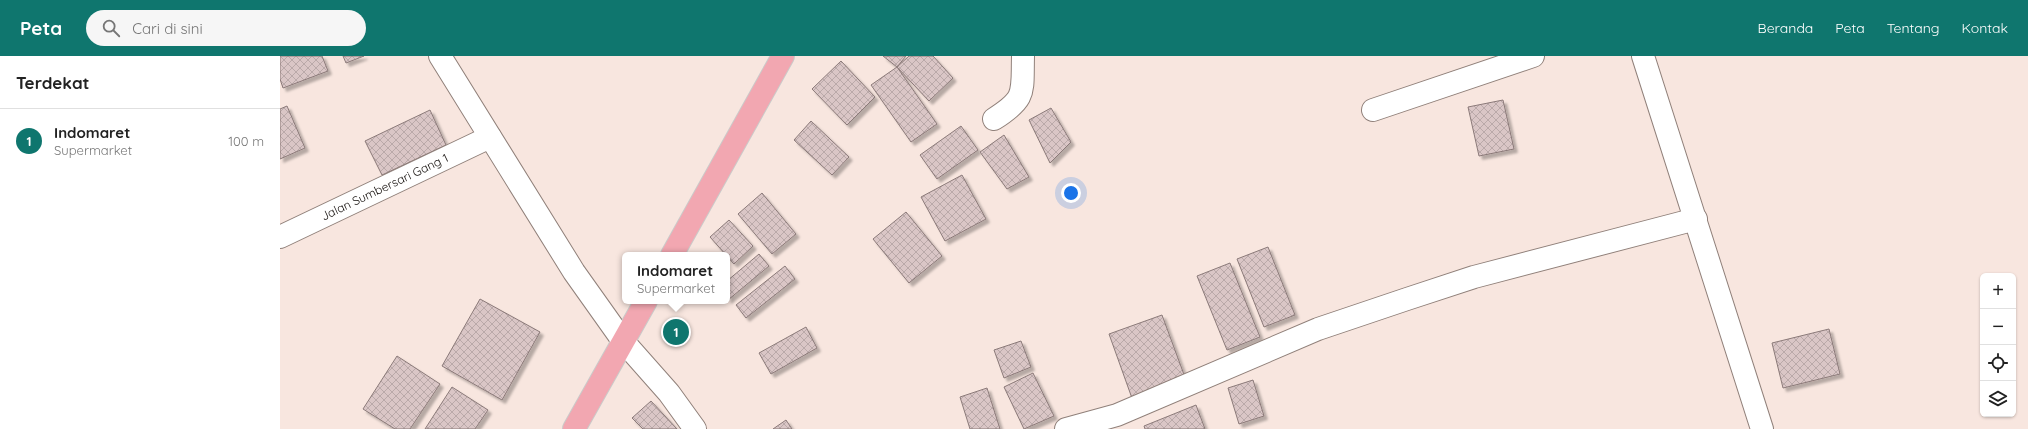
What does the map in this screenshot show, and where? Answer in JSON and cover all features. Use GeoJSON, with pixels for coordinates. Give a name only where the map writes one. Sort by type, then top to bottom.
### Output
{"type":"FeatureCollection","features":[{"type":"Feature","properties":{"kind":"highway"},"geometry":{"type":"LineString","coordinates":[[674,252],[783,56]]}},
{"type":"Feature","properties":{"kind":"highway"},"geometry":{"type":"LineString","coordinates":[[574,429],[644,304]]}},
{"type":"Feature","properties":{"kind":"street"},"geometry":{"type":"LineString","coordinates":[[440,56],[574,272],[623,342],[669,393],[695,429]]}},
{"type":"Feature","properties":{"kind":"street"},"geometry":{"type":"LineString","coordinates":[[994,119],[1010,109],[1022,93],[1023,56]]}},
{"type":"Feature","properties":{"kind":"street"},"geometry":{"type":"LineString","coordinates":[[1373,110],[1533,56]]}},
{"type":"Feature","properties":{"kind":"street"},"geometry":{"type":"LineString","coordinates":[[1643,56],[1762,429]]}},
{"type":"Feature","properties":{"kind":"street","name":"Jalan Sumbersari Gang 1"},"geometry":{"type":"LineString","coordinates":[[280,237],[490,137]]}},
{"type":"Feature","properties":{"kind":"street"},"geometry":{"type":"LineString","coordinates":[[1066,429],[1117,415],[1318,329],[1407,299],[1474,277],[1696,219]]}},
{"type":"Feature","properties":{"kind":"building"},"geometry":{"type":"Polygon","coordinates":[[[280,56],[322,56],[328,71],[283,88],[280,79],[280,56]]]}},
{"type":"Feature","properties":{"kind":"building"},"geometry":{"type":"Polygon","coordinates":[[[343,56],[364,56],[346,63],[343,56]]]}},
{"type":"Feature","properties":{"kind":"building"},"geometry":{"type":"Polygon","coordinates":[[[883,56],[906,56],[897,67],[883,56]]]}},
{"type":"Feature","properties":{"kind":"building"},"geometry":{"type":"Polygon","coordinates":[[[909,56],[933,56],[953,78],[929,101],[897,67],[909,56]]]}},
{"type":"Feature","properties":{"kind":"building"},"geometry":{"type":"Polygon","coordinates":[[[841,61],[875,97],[847,125],[812,89],[841,61]]]}},
{"type":"Feature","properties":{"kind":"building"},"geometry":{"type":"Polygon","coordinates":[[[897,67],[937,124],[911,142],[871,85],[897,67]]]}},
{"type":"Feature","properties":{"kind":"building"},"geometry":{"type":"Polygon","coordinates":[[[1503,100],[1514,149],[1479,156],[1468,107],[1503,100]]]}},
{"type":"Feature","properties":{"kind":"building"},"geometry":{"type":"Polygon","coordinates":[[[287,106],[305,148],[280,159],[280,109],[287,106]]]}},
{"type":"Feature","properties":{"kind":"building"},"geometry":{"type":"Polygon","coordinates":[[[1051,108],[1071,142],[1050,163],[1029,120],[1051,108]]]}},
{"type":"Feature","properties":{"kind":"building"},"geometry":{"type":"Polygon","coordinates":[[[430,110],[446,145],[382,175],[365,141],[430,110]]]}},
{"type":"Feature","properties":{"kind":"building"},"geometry":{"type":"Polygon","coordinates":[[[811,121],[849,157],[832,175],[794,140],[811,121]]]}},
{"type":"Feature","properties":{"kind":"building"},"geometry":{"type":"Polygon","coordinates":[[[961,126],[978,150],[937,179],[920,155],[961,126]]]}},
{"type":"Feature","properties":{"kind":"building"},"geometry":{"type":"Polygon","coordinates":[[[1004,135],[1029,177],[1007,189],[980,152],[1004,135]]]}},
{"type":"Feature","properties":{"kind":"building"},"geometry":{"type":"Polygon","coordinates":[[[962,175],[986,219],[945,241],[921,197],[962,175]]]}},
{"type":"Feature","properties":{"kind":"building"},"geometry":{"type":"Polygon","coordinates":[[[762,193],[796,234],[772,254],[738,214],[762,193]]]}},
{"type":"Feature","properties":{"kind":"building"},"geometry":{"type":"Polygon","coordinates":[[[906,212],[942,256],[909,283],[873,239],[906,212]]]}},
{"type":"Feature","properties":{"kind":"building"},"geometry":{"type":"Polygon","coordinates":[[[729,220],[753,246],[734,264],[730,260],[730,252],[723,252],[710,237],[729,220]]]}},
{"type":"Feature","properties":{"kind":"building"},"geometry":{"type":"Polygon","coordinates":[[[1268,247],[1295,315],[1264,327],[1237,259],[1268,247]]]}},
{"type":"Feature","properties":{"kind":"building"},"geometry":{"type":"Polygon","coordinates":[[[759,254],[769,266],[730,298],[730,278],[759,254]]]}},
{"type":"Feature","properties":{"kind":"building"},"geometry":{"type":"Polygon","coordinates":[[[1230,263],[1260,337],[1227,350],[1197,276],[1230,263]]]}},
{"type":"Feature","properties":{"kind":"building"},"geometry":{"type":"Polygon","coordinates":[[[785,266],[795,279],[746,318],[736,305],[785,266]]]}},
{"type":"Feature","properties":{"kind":"building"},"geometry":{"type":"Polygon","coordinates":[[[480,299],[540,332],[502,400],[442,366],[480,299]]]}},
{"type":"Feature","properties":{"kind":"building"},"geometry":{"type":"Polygon","coordinates":[[[1162,315],[1186,380],[1133,401],[1109,334],[1162,315]]]}},
{"type":"Feature","properties":{"kind":"building"},"geometry":{"type":"Polygon","coordinates":[[[806,327],[817,348],[771,374],[759,353],[806,327]]]}},
{"type":"Feature","properties":{"kind":"building"},"geometry":{"type":"Polygon","coordinates":[[[1829,329],[1840,374],[1783,388],[1772,343],[1829,329]]]}},
{"type":"Feature","properties":{"kind":"building"},"geometry":{"type":"Polygon","coordinates":[[[1021,341],[1031,367],[1004,378],[994,350],[1021,341]]]}},
{"type":"Feature","properties":{"kind":"building"},"geometry":{"type":"Polygon","coordinates":[[[397,356],[440,384],[410,429],[395,429],[363,409],[397,356]]]}},
{"type":"Feature","properties":{"kind":"building"},"geometry":{"type":"Polygon","coordinates":[[[1033,373],[1054,416],[1024,429],[1004,387],[1033,373]]]}},
{"type":"Feature","properties":{"kind":"building"},"geometry":{"type":"Polygon","coordinates":[[[1253,380],[1264,416],[1239,424],[1228,388],[1253,380]]]}},
{"type":"Feature","properties":{"kind":"building"},"geometry":{"type":"Polygon","coordinates":[[[452,387],[488,410],[475,429],[425,429],[452,387]]]}},
{"type":"Feature","properties":{"kind":"building"},"geometry":{"type":"Polygon","coordinates":[[[987,388],[1000,429],[970,429],[960,397],[987,388]]]}},
{"type":"Feature","properties":{"kind":"building"},"geometry":{"type":"Polygon","coordinates":[[[651,401],[677,429],[643,429],[632,418],[651,401]]]}},
{"type":"Feature","properties":{"kind":"building"},"geometry":{"type":"Polygon","coordinates":[[[1196,405],[1205,429],[1145,429],[1144,426],[1196,405]]]}},
{"type":"Feature","properties":{"kind":"building"},"geometry":{"type":"Polygon","coordinates":[[[786,420],[792,429],[773,429],[786,420]]]}},
{"type":"Feature","properties":{"kind":"place","name":"Indomaret"},"geometry":{"type":"Point","coordinates":[676,332]}}]}
